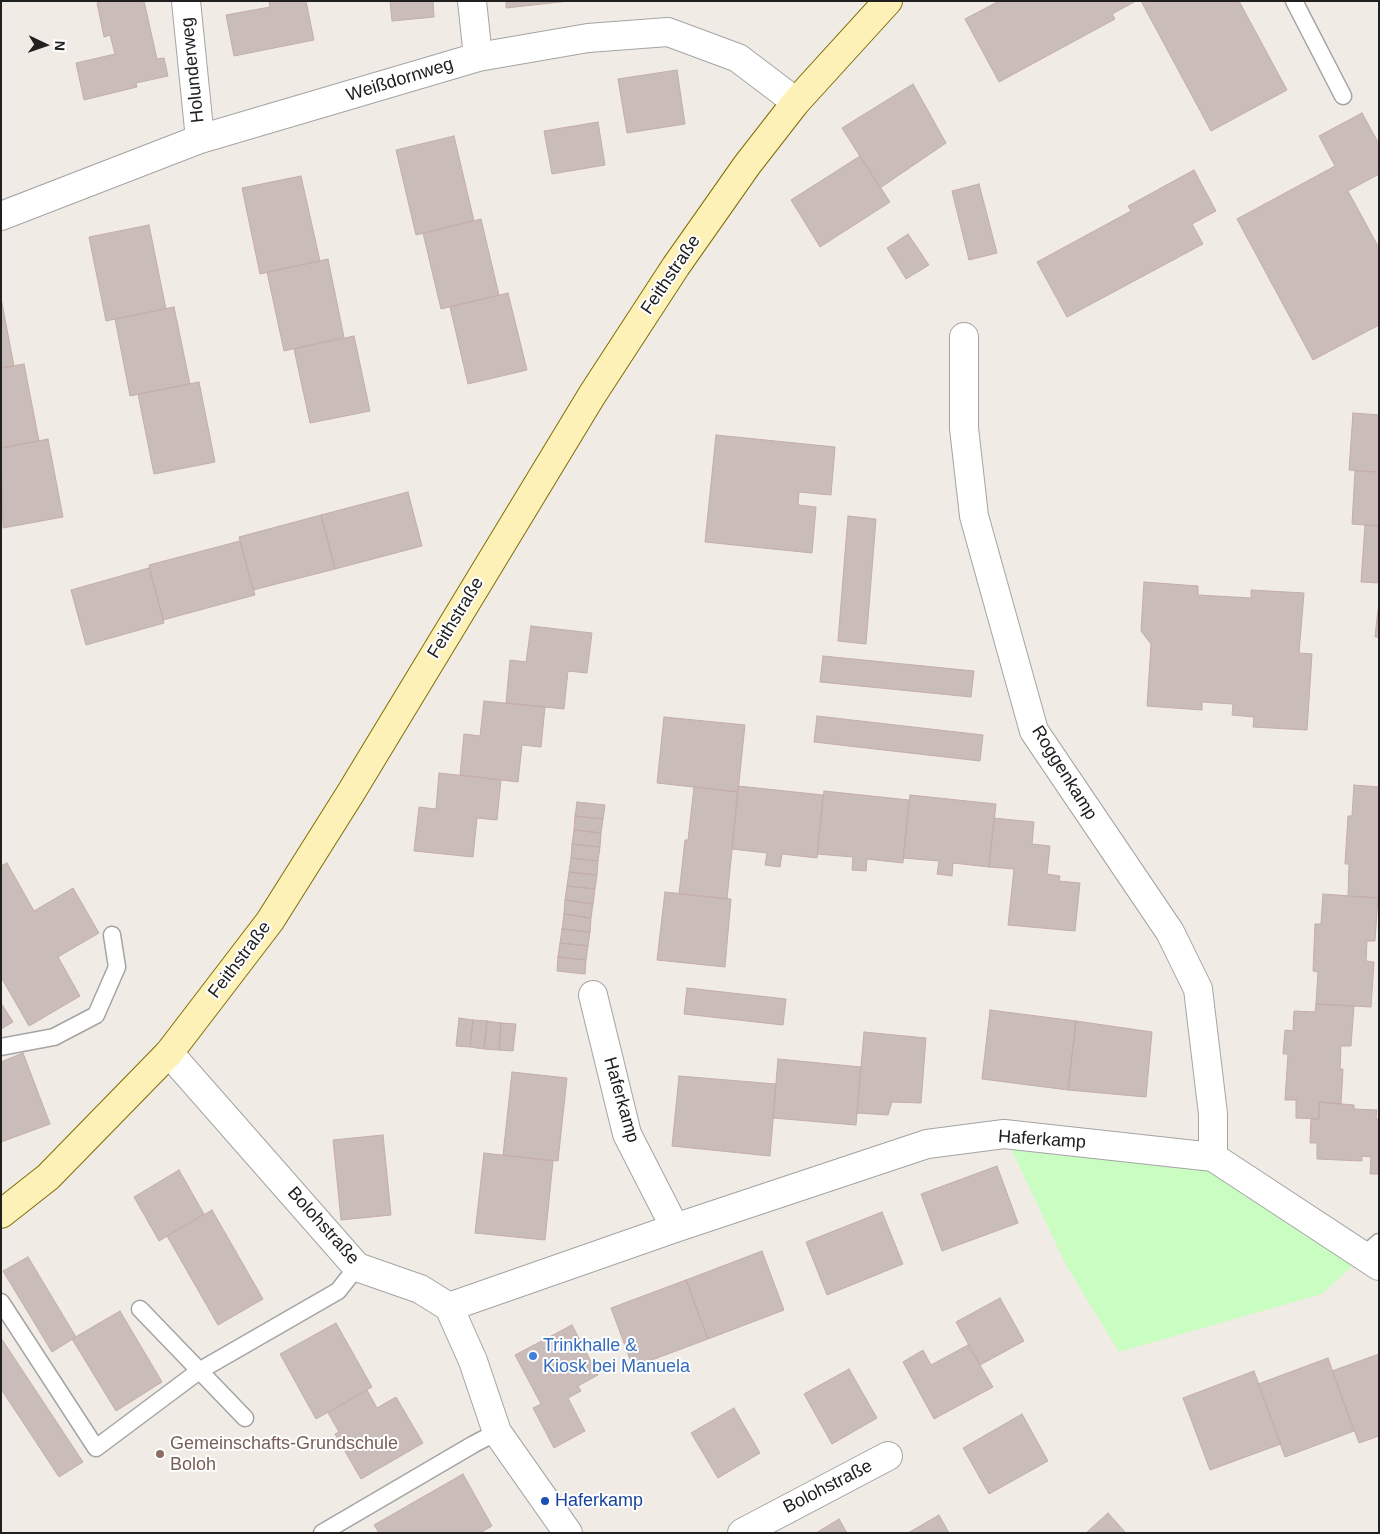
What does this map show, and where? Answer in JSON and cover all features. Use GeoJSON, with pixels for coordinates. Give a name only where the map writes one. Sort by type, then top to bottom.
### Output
{"type":"FeatureCollection","features":[{"type":"Feature","properties":{"kind":"main road","name":"Feithstraße"},"geometry":{"type":"LineString","coordinates":[[1,1214],[48,1177],[169,1053],[270,921],[355,786],[592,394],[681,258],[747,165],[796,102],[888,1]]}},
{"type":"Feature","properties":{"kind":"street","name":"Holunderweg"},"geometry":{"type":"LineString","coordinates":[[186,1],[200,139]]}},
{"type":"Feature","properties":{"kind":"street"},"geometry":{"type":"LineString","coordinates":[[472,1],[478,57]]}},
{"type":"Feature","properties":{"kind":"street","name":"Weißdornweg"},"geometry":{"type":"LineString","coordinates":[[1,216],[200,139],[478,57],[588,38],[668,32],[738,58],[796,102]]}},
{"type":"Feature","properties":{"kind":"street","name":"Roggenkamp"},"geometry":{"type":"LineString","coordinates":[[964,337],[964,428],[974,516],[1034,731],[1170,932],[1198,989],[1213,1114],[1213,1157]]}},
{"type":"Feature","properties":{"kind":"street","name":"Haferkamp"},"geometry":{"type":"LineString","coordinates":[[593,995],[627,1134],[675,1228]]}},
{"type":"Feature","properties":{"kind":"street","name":"Bolohstraße"},"geometry":{"type":"LineString","coordinates":[[169,1053],[357,1267],[420,1289],[449,1307]]}},
{"type":"Feature","properties":{"kind":"street","name":"Haferkamp"},"geometry":{"type":"LineString","coordinates":[[449,1307],[675,1228],[927,1144],[1004,1134],[1213,1157],[1374,1255]]}},
{"type":"Feature","properties":{"kind":"street"},"geometry":{"type":"LineString","coordinates":[[449,1307],[473,1361],[498,1432],[568,1533]]}},
{"type":"Feature","properties":{"kind":"street","name":"Bolohstraße"},"geometry":{"type":"LineString","coordinates":[[742,1533],[888,1456]]}},
{"type":"Feature","properties":{"kind":"lane"},"geometry":{"type":"LineString","coordinates":[[1294,1],[1343,96]]}},
{"type":"Feature","properties":{"kind":"lane"},"geometry":{"type":"LineString","coordinates":[[1,1047],[54,1037],[96,1016],[117,967],[112,935]]}},
{"type":"Feature","properties":{"kind":"lane"},"geometry":{"type":"LineString","coordinates":[[1,1302],[96,1448],[199,1372],[338,1291],[357,1267]]}},
{"type":"Feature","properties":{"kind":"lane"},"geometry":{"type":"LineString","coordinates":[[140,1309],[245,1418]]}},
{"type":"Feature","properties":{"kind":"lane"},"geometry":{"type":"LineString","coordinates":[[322,1533],[474,1444],[498,1432]]}},
{"type":"Feature","properties":{"kind":"green space"},"geometry":{"type":"Polygon","coordinates":[[[1004,1134],[1213,1157],[1364,1255],[1322,1294],[1119,1352],[1066,1265],[1004,1134]]]}},
{"type":"Feature","properties":{"kind":"building"},"geometry":{"type":"Polygon","coordinates":[[[103,1],[144,1],[157,59],[164,58],[168,76],[136,83],[137,87],[84,100],[76,63],[115,54],[110,35],[104,37],[97,3],[103,1]]]}},
{"type":"Feature","properties":{"kind":"building"},"geometry":{"type":"Polygon","coordinates":[[[269,1],[306,1],[314,40],[234,56],[226,15],[270,7],[269,1]]]}},
{"type":"Feature","properties":{"kind":"building"},"geometry":{"type":"Polygon","coordinates":[[[390,1],[433,1],[434,17],[392,21],[390,1]]]}},
{"type":"Feature","properties":{"kind":"building"},"geometry":{"type":"Polygon","coordinates":[[[506,1],[569,1],[506,8],[506,1]]]}},
{"type":"Feature","properties":{"kind":"building"},"geometry":{"type":"Polygon","coordinates":[[[999,1],[1136,1],[1112,14],[1115,19],[999,82],[965,19],[999,1]]]}},
{"type":"Feature","properties":{"kind":"building"},"geometry":{"type":"Polygon","coordinates":[[[1141,1],[1239,1],[1287,90],[1211,131],[1141,1]]]}},
{"type":"Feature","properties":{"kind":"building"},"geometry":{"type":"Polygon","coordinates":[[[677,70],[685,124],[627,133],[618,79],[677,70]]]}},
{"type":"Feature","properties":{"kind":"building"},"geometry":{"type":"Polygon","coordinates":[[[913,84],[946,143],[880,188],[842,128],[913,84]]]}},
{"type":"Feature","properties":{"kind":"building"},"geometry":{"type":"Polygon","coordinates":[[[1362,113],[1379,144],[1379,174],[1348,191],[1379,248],[1379,325],[1313,360],[1237,219],[1335,166],[1319,136],[1362,113]]]}},
{"type":"Feature","properties":{"kind":"building"},"geometry":{"type":"Polygon","coordinates":[[[598,122],[605,165],[552,174],[544,131],[598,122]]]}},
{"type":"Feature","properties":{"kind":"building"},"geometry":{"type":"Polygon","coordinates":[[[454,136],[474,221],[416,235],[396,150],[454,136]]]}},
{"type":"Feature","properties":{"kind":"building"},"geometry":{"type":"Polygon","coordinates":[[[860,156],[890,202],[820,247],[791,200],[860,156]]]}},
{"type":"Feature","properties":{"kind":"building"},"geometry":{"type":"Polygon","coordinates":[[[1194,170],[1216,211],[1192,224],[1203,244],[1067,317],[1037,262],[1131,211],[1128,206],[1194,170]]]}},
{"type":"Feature","properties":{"kind":"building"},"geometry":{"type":"Polygon","coordinates":[[[301,176],[320,261],[260,274],[242,188],[301,176]]]}},
{"type":"Feature","properties":{"kind":"building"},"geometry":{"type":"Polygon","coordinates":[[[979,184],[997,253],[969,260],[952,191],[979,184]]]}},
{"type":"Feature","properties":{"kind":"building"},"geometry":{"type":"Polygon","coordinates":[[[481,219],[499,295],[441,309],[423,233],[481,219]]]}},
{"type":"Feature","properties":{"kind":"building"},"geometry":{"type":"Polygon","coordinates":[[[149,225],[166,309],[106,321],[89,237],[149,225]]]}},
{"type":"Feature","properties":{"kind":"building"},"geometry":{"type":"Polygon","coordinates":[[[908,234],[929,265],[906,279],[887,248],[908,234]]]}},
{"type":"Feature","properties":{"kind":"building"},"geometry":{"type":"Polygon","coordinates":[[[328,259],[344,337],[284,351],[267,272],[328,259]]]}},
{"type":"Feature","properties":{"kind":"building"},"geometry":{"type":"Polygon","coordinates":[[[508,293],[527,370],[468,384],[450,307],[508,293]]]}},
{"type":"Feature","properties":{"kind":"building"},"geometry":{"type":"Polygon","coordinates":[[[1,298],[14,366],[1,368],[1,298]]]}},
{"type":"Feature","properties":{"kind":"building"},"geometry":{"type":"Polygon","coordinates":[[[174,307],[190,384],[130,396],[115,319],[174,307]]]}},
{"type":"Feature","properties":{"kind":"building"},"geometry":{"type":"Polygon","coordinates":[[[354,336],[370,411],[310,423],[294,349],[354,336]]]}},
{"type":"Feature","properties":{"kind":"building"},"geometry":{"type":"Polygon","coordinates":[[[24,364],[39,441],[1,448],[1,368],[24,364]]]}},
{"type":"Feature","properties":{"kind":"building"},"geometry":{"type":"Polygon","coordinates":[[[199,382],[215,462],[154,474],[138,394],[199,382]]]}},
{"type":"Feature","properties":{"kind":"building"},"geometry":{"type":"Polygon","coordinates":[[[1353,413],[1379,415],[1379,472],[1349,470],[1353,413]]]}},
{"type":"Feature","properties":{"kind":"building"},"geometry":{"type":"Polygon","coordinates":[[[716,435],[835,447],[831,495],[799,492],[798,505],[816,507],[812,553],[705,542],[716,435]]]}},
{"type":"Feature","properties":{"kind":"building"},"geometry":{"type":"Polygon","coordinates":[[[48,439],[63,517],[3,528],[1,448],[48,439]]]}},
{"type":"Feature","properties":{"kind":"building"},"geometry":{"type":"Polygon","coordinates":[[[1355,471],[1379,472],[1379,526],[1352,524],[1355,471]]]}},
{"type":"Feature","properties":{"kind":"building"},"geometry":{"type":"Polygon","coordinates":[[[408,492],[422,546],[335,569],[321,515],[408,492]]]}},
{"type":"Feature","properties":{"kind":"building"},"geometry":{"type":"Polygon","coordinates":[[[321,515],[335,569],[253,590],[239,537],[321,515]]]}},
{"type":"Feature","properties":{"kind":"building"},"geometry":{"type":"Polygon","coordinates":[[[848,516],[876,519],[866,644],[838,641],[848,516]]]}},
{"type":"Feature","properties":{"kind":"building"},"geometry":{"type":"Polygon","coordinates":[[[1365,525],[1379,526],[1379,583],[1361,582],[1365,525]]]}},
{"type":"Feature","properties":{"kind":"building"},"geometry":{"type":"Polygon","coordinates":[[[240,541],[255,595],[163,620],[149,565],[240,541]]]}},
{"type":"Feature","properties":{"kind":"building"},"geometry":{"type":"Polygon","coordinates":[[[149,568],[164,623],[86,645],[71,590],[149,568]]]}},
{"type":"Feature","properties":{"kind":"building"},"geometry":{"type":"Polygon","coordinates":[[[1144,582],[1198,586],[1198,595],[1251,598],[1251,590],[1304,593],[1299,653],[1312,654],[1307,730],[1253,727],[1254,717],[1232,715],[1233,704],[1202,702],[1202,710],[1147,706],[1151,644],[1141,631],[1144,582]]]}},
{"type":"Feature","properties":{"kind":"building"},"geometry":{"type":"Polygon","coordinates":[[[1379,601],[1379,637],[1375,637],[1379,601]]]}},
{"type":"Feature","properties":{"kind":"building"},"geometry":{"type":"Polygon","coordinates":[[[531,626],[592,633],[587,673],[568,671],[564,709],[506,703],[510,660],[526,662],[531,626]]]}},
{"type":"Feature","properties":{"kind":"building"},"geometry":{"type":"Polygon","coordinates":[[[823,656],[974,671],[971,697],[820,682],[823,656]]]}},
{"type":"Feature","properties":{"kind":"building"},"geometry":{"type":"Polygon","coordinates":[[[484,701],[545,707],[541,747],[522,745],[518,782],[460,775],[464,734],[480,736],[484,701]]]}},
{"type":"Feature","properties":{"kind":"building"},"geometry":{"type":"Polygon","coordinates":[[[817,716],[983,735],[980,761],[814,742],[817,716]]]}},
{"type":"Feature","properties":{"kind":"building"},"geometry":{"type":"Polygon","coordinates":[[[664,717],[745,725],[738,792],[657,783],[664,717]]]}},
{"type":"Feature","properties":{"kind":"building"},"geometry":{"type":"Polygon","coordinates":[[[439,773],[501,780],[497,820],[477,818],[473,857],[414,851],[419,807],[436,809],[439,773]]]}},
{"type":"Feature","properties":{"kind":"building"},"geometry":{"type":"Polygon","coordinates":[[[1354,785],[1379,787],[1379,898],[1348,896],[1349,864],[1345,864],[1348,816],[1352,816],[1354,785]]]}},
{"type":"Feature","properties":{"kind":"building"},"geometry":{"type":"Polygon","coordinates":[[[738,786],[823,795],[817,858],[782,854],[780,867],[765,865],[767,853],[732,849],[738,786]]]}},
{"type":"Feature","properties":{"kind":"building"},"geometry":{"type":"Polygon","coordinates":[[[694,787],[738,792],[727,899],[679,894],[685,840],[688,840],[694,787]]]}},
{"type":"Feature","properties":{"kind":"building"},"geometry":{"type":"Polygon","coordinates":[[[824,791],[909,800],[903,863],[867,859],[866,871],[852,870],[853,857],[817,854],[824,791]]]}},
{"type":"Feature","properties":{"kind":"building"},"geometry":{"type":"Polygon","coordinates":[[[910,795],[996,804],[989,867],[953,863],[952,876],[937,874],[939,861],[903,858],[910,795]]]}},
{"type":"Feature","properties":{"kind":"building"},"geometry":{"type":"Polygon","coordinates":[[[577,802],[605,805],[603,819],[575,816],[577,802]]]}},
{"type":"Feature","properties":{"kind":"building"},"geometry":{"type":"Polygon","coordinates":[[[575,816],[603,819],[601,833],[574,830],[575,816]]]}},
{"type":"Feature","properties":{"kind":"building"},"geometry":{"type":"Polygon","coordinates":[[[994,818],[1034,822],[1032,844],[1050,846],[1047,874],[1060,876],[1059,881],[1080,883],[1075,931],[1008,925],[1014,869],[989,867],[994,818]]]}},
{"type":"Feature","properties":{"kind":"building"},"geometry":{"type":"Polygon","coordinates":[[[574,830],[601,833],[600,847],[572,844],[574,830]]]}},
{"type":"Feature","properties":{"kind":"building"},"geometry":{"type":"Polygon","coordinates":[[[572,844],[600,847],[598,861],[571,858],[572,844]]]}},
{"type":"Feature","properties":{"kind":"building"},"geometry":{"type":"Polygon","coordinates":[[[571,858],[598,861],[597,875],[569,872],[571,858]]]}},
{"type":"Feature","properties":{"kind":"building"},"geometry":{"type":"Polygon","coordinates":[[[7,863],[34,911],[73,888],[99,933],[58,957],[80,996],[29,1026],[1,977],[1,866],[7,863]]]}},
{"type":"Feature","properties":{"kind":"building"},"geometry":{"type":"Polygon","coordinates":[[[569,872],[597,875],[595,889],[567,886],[569,872]]]}},
{"type":"Feature","properties":{"kind":"building"},"geometry":{"type":"Polygon","coordinates":[[[567,886],[595,889],[593,904],[565,900],[567,886]]]}},
{"type":"Feature","properties":{"kind":"building"},"geometry":{"type":"Polygon","coordinates":[[[665,892],[731,899],[725,967],[657,960],[665,892]]]}},
{"type":"Feature","properties":{"kind":"building"},"geometry":{"type":"Polygon","coordinates":[[[1323,894],[1378,898],[1375,941],[1367,941],[1366,961],[1374,962],[1371,1007],[1316,1004],[1318,972],[1313,971],[1315,924],[1321,924],[1323,894]]]}},
{"type":"Feature","properties":{"kind":"building"},"geometry":{"type":"Polygon","coordinates":[[[565,900],[593,904],[591,918],[564,914],[565,900]]]}},
{"type":"Feature","properties":{"kind":"building"},"geometry":{"type":"Polygon","coordinates":[[[564,914],[591,918],[590,932],[562,929],[564,914]]]}},
{"type":"Feature","properties":{"kind":"building"},"geometry":{"type":"Polygon","coordinates":[[[562,929],[590,932],[588,946],[560,943],[562,929]]]}},
{"type":"Feature","properties":{"kind":"building"},"geometry":{"type":"Polygon","coordinates":[[[560,943],[588,946],[586,960],[558,957],[560,943]]]}},
{"type":"Feature","properties":{"kind":"building"},"geometry":{"type":"Polygon","coordinates":[[[558,957],[586,960],[585,974],[557,971],[558,957]]]}},
{"type":"Feature","properties":{"kind":"building"},"geometry":{"type":"Polygon","coordinates":[[[687,988],[786,999],[783,1025],[684,1014],[687,988]]]}},
{"type":"Feature","properties":{"kind":"building"},"geometry":{"type":"Polygon","coordinates":[[[1,1003],[13,1022],[1,1029],[1,1003]]]}},
{"type":"Feature","properties":{"kind":"building"},"geometry":{"type":"Polygon","coordinates":[[[1316,1004],[1354,1006],[1351,1046],[1341,1046],[1340,1069],[1343,1069],[1341,1104],[1319,1102],[1319,1119],[1296,1118],[1296,1100],[1285,1100],[1288,1054],[1283,1054],[1285,1030],[1293,1031],[1294,1011],[1315,1012],[1316,1004]]]}},
{"type":"Feature","properties":{"kind":"building"},"geometry":{"type":"Polygon","coordinates":[[[990,1010],[1076,1021],[1068,1090],[982,1079],[990,1010]]]}},
{"type":"Feature","properties":{"kind":"building"},"geometry":{"type":"Polygon","coordinates":[[[459,1018],[473,1020],[470,1047],[456,1046],[459,1018]]]}},
{"type":"Feature","properties":{"kind":"building"},"geometry":{"type":"Polygon","coordinates":[[[473,1020],[487,1021],[484,1049],[470,1047],[473,1020]]]}},
{"type":"Feature","properties":{"kind":"building"},"geometry":{"type":"Polygon","coordinates":[[[487,1021],[501,1023],[499,1050],[484,1049],[487,1021]]]}},
{"type":"Feature","properties":{"kind":"building"},"geometry":{"type":"Polygon","coordinates":[[[1076,1021],[1152,1032],[1146,1097],[1068,1090],[1076,1021]]]}},
{"type":"Feature","properties":{"kind":"building"},"geometry":{"type":"Polygon","coordinates":[[[501,1023],[516,1024],[513,1051],[499,1050],[501,1023]]]}},
{"type":"Feature","properties":{"kind":"building"},"geometry":{"type":"Polygon","coordinates":[[[864,1032],[926,1038],[921,1103],[892,1102],[888,1115],[857,1113],[864,1032]]]}},
{"type":"Feature","properties":{"kind":"building"},"geometry":{"type":"Polygon","coordinates":[[[23,1053],[50,1124],[1,1142],[1,1062],[23,1053]]]}},
{"type":"Feature","properties":{"kind":"building"},"geometry":{"type":"Polygon","coordinates":[[[778,1059],[861,1067],[856,1125],[773,1118],[778,1059]]]}},
{"type":"Feature","properties":{"kind":"building"},"geometry":{"type":"Polygon","coordinates":[[[512,1072],[567,1078],[558,1161],[503,1155],[512,1072]]]}},
{"type":"Feature","properties":{"kind":"building"},"geometry":{"type":"Polygon","coordinates":[[[679,1076],[776,1084],[770,1156],[672,1146],[679,1076]]]}},
{"type":"Feature","properties":{"kind":"building"},"geometry":{"type":"Polygon","coordinates":[[[1319,1102],[1354,1105],[1354,1109],[1377,1110],[1376,1119],[1379,1119],[1379,1174],[1370,1174],[1371,1157],[1362,1156],[1362,1161],[1317,1159],[1317,1143],[1310,1143],[1311,1119],[1319,1119],[1319,1102]]]}},
{"type":"Feature","properties":{"kind":"building"},"geometry":{"type":"Polygon","coordinates":[[[383,1135],[391,1215],[341,1220],[333,1140],[383,1135]]]}},
{"type":"Feature","properties":{"kind":"building"},"geometry":{"type":"Polygon","coordinates":[[[484,1153],[553,1161],[545,1240],[475,1233],[484,1153]]]}},
{"type":"Feature","properties":{"kind":"building"},"geometry":{"type":"Polygon","coordinates":[[[997,1166],[1018,1223],[942,1251],[921,1194],[997,1166]]]}},
{"type":"Feature","properties":{"kind":"building"},"geometry":{"type":"Polygon","coordinates":[[[179,1170],[204,1214],[159,1241],[134,1197],[179,1170]]]}},
{"type":"Feature","properties":{"kind":"building"},"geometry":{"type":"Polygon","coordinates":[[[212,1210],[263,1299],[218,1325],[167,1236],[212,1210]]]}},
{"type":"Feature","properties":{"kind":"building"},"geometry":{"type":"Polygon","coordinates":[[[882,1212],[903,1264],[827,1295],[806,1242],[882,1212]]]}},
{"type":"Feature","properties":{"kind":"building"},"geometry":{"type":"Polygon","coordinates":[[[762,1251],[784,1310],[708,1339],[686,1280],[762,1251]]]}},
{"type":"Feature","properties":{"kind":"building"},"geometry":{"type":"Polygon","coordinates":[[[28,1257],[76,1337],[52,1352],[3,1271],[28,1257]]]}},
{"type":"Feature","properties":{"kind":"building"},"geometry":{"type":"Polygon","coordinates":[[[686,1280],[708,1339],[633,1367],[611,1308],[686,1280]]]}},
{"type":"Feature","properties":{"kind":"building"},"geometry":{"type":"Polygon","coordinates":[[[1000,1298],[1024,1341],[980,1365],[956,1322],[1000,1298]]]}},
{"type":"Feature","properties":{"kind":"building"},"geometry":{"type":"Polygon","coordinates":[[[120,1311],[162,1382],[116,1411],[72,1339],[120,1311]]]}},
{"type":"Feature","properties":{"kind":"building"},"geometry":{"type":"Polygon","coordinates":[[[336,1323],[372,1387],[316,1419],[280,1354],[336,1323]]]}},
{"type":"Feature","properties":{"kind":"building"},"geometry":{"type":"Polygon","coordinates":[[[572,1325],[598,1375],[578,1386],[581,1391],[568,1398],[585,1431],[554,1448],[533,1408],[541,1404],[515,1355],[572,1325]]]}},
{"type":"Feature","properties":{"kind":"building"},"geometry":{"type":"Polygon","coordinates":[[[1,1338],[83,1462],[59,1477],[1,1389],[1,1338]]]}},
{"type":"Feature","properties":{"kind":"building"},"geometry":{"type":"Polygon","coordinates":[[[968,1345],[993,1387],[934,1419],[903,1362],[923,1350],[931,1365],[968,1345]]]}},
{"type":"Feature","properties":{"kind":"building"},"geometry":{"type":"Polygon","coordinates":[[[1379,1354],[1379,1436],[1359,1443],[1332,1371],[1379,1354]]]}},
{"type":"Feature","properties":{"kind":"building"},"geometry":{"type":"Polygon","coordinates":[[[1328,1358],[1354,1431],[1285,1457],[1258,1384],[1328,1358]]]}},
{"type":"Feature","properties":{"kind":"building"},"geometry":{"type":"Polygon","coordinates":[[[849,1369],[877,1418],[832,1444],[804,1394],[849,1369]]]}},
{"type":"Feature","properties":{"kind":"building"},"geometry":{"type":"Polygon","coordinates":[[[1254,1371],[1281,1444],[1210,1470],[1183,1398],[1254,1371]]]}},
{"type":"Feature","properties":{"kind":"building"},"geometry":{"type":"Polygon","coordinates":[[[367,1390],[377,1408],[396,1397],[423,1443],[361,1479],[335,1434],[339,1432],[328,1413],[367,1390]]]}},
{"type":"Feature","properties":{"kind":"building"},"geometry":{"type":"Polygon","coordinates":[[[734,1408],[760,1453],[718,1478],[691,1433],[734,1408]]]}},
{"type":"Feature","properties":{"kind":"building"},"geometry":{"type":"Polygon","coordinates":[[[1022,1414],[1048,1461],[989,1494],[963,1448],[1022,1414]]]}},
{"type":"Feature","properties":{"kind":"building"},"geometry":{"type":"Polygon","coordinates":[[[463,1474],[492,1526],[480,1533],[379,1533],[374,1525],[463,1474]]]}},
{"type":"Feature","properties":{"kind":"building"},"geometry":{"type":"Polygon","coordinates":[[[1108,1513],[1126,1533],[1086,1533],[1108,1513]]]}},
{"type":"Feature","properties":{"kind":"building"},"geometry":{"type":"Polygon","coordinates":[[[939,1515],[949,1533],[908,1533],[939,1515]]]}},
{"type":"Feature","properties":{"kind":"building"},"geometry":{"type":"Polygon","coordinates":[[[839,1519],[847,1533],[816,1533],[839,1519]]]}},
{"type":"Feature","properties":{"kind":"place","name":"Trinkhalle & Kiosk bei Manuela"},"geometry":{"type":"Point","coordinates":[533,1356]}},
{"type":"Feature","properties":{"kind":"place","name":"Gemeinschafts-Grundschule Boloh"},"geometry":{"type":"Point","coordinates":[160,1454]}},
{"type":"Feature","properties":{"kind":"place","name":"Haferkamp"},"geometry":{"type":"Point","coordinates":[545,1501]}}]}
